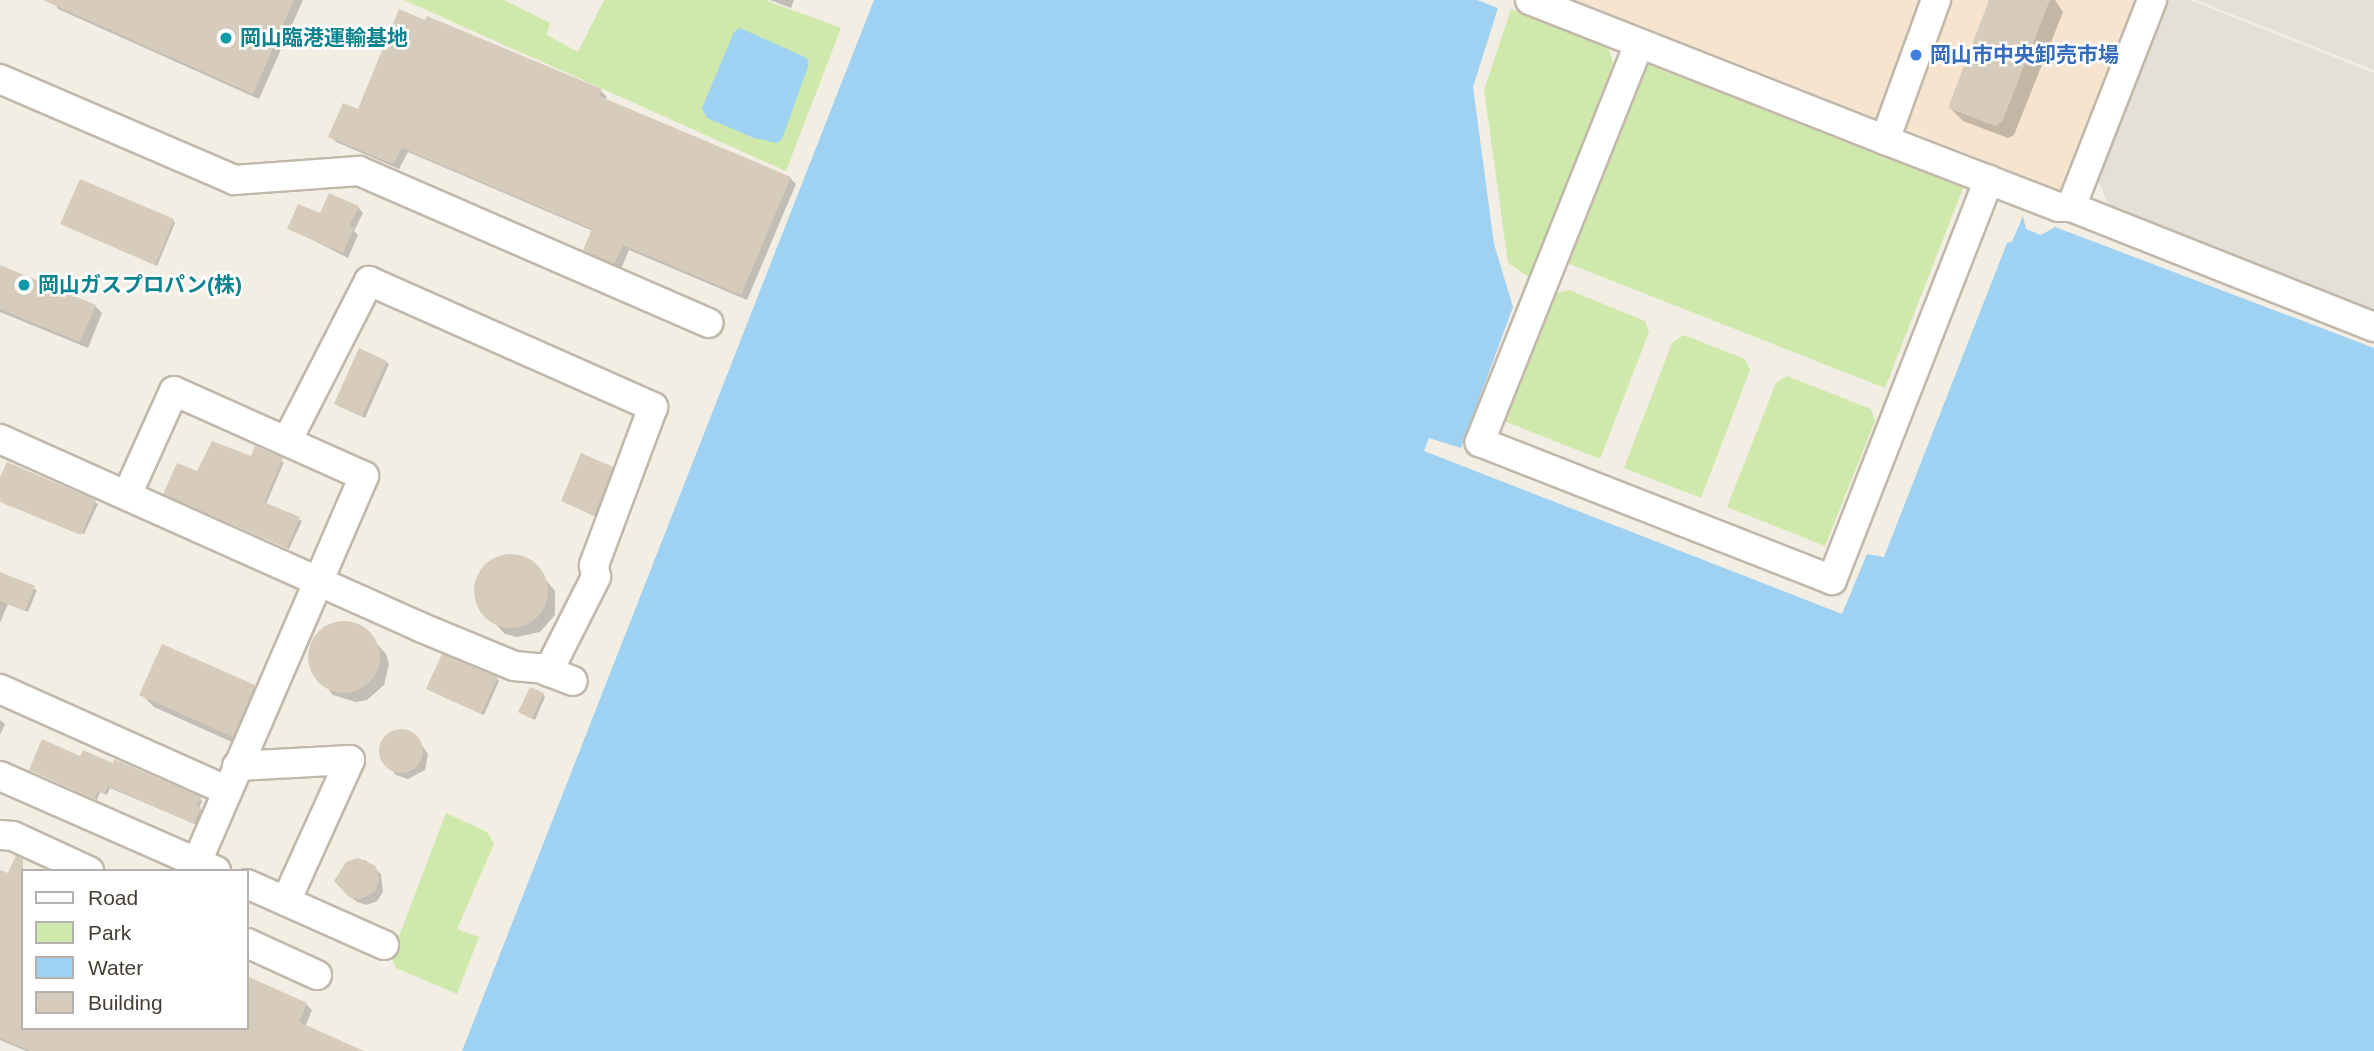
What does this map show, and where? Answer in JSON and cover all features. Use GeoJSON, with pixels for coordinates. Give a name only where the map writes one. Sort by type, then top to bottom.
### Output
{"type":"FeatureCollection","features":[{"type":"Feature","properties":{"kind":"street"},"geometry":{"type":"LineString","coordinates":[[1530,0],[2059,207],[2071,207],[2374,327]]}},
{"type":"Feature","properties":{"kind":"street"},"geometry":{"type":"LineString","coordinates":[[1885,140],[1936,0]]}},
{"type":"Feature","properties":{"kind":"street"},"geometry":{"type":"LineString","coordinates":[[2071,207],[2152,0]]}},
{"type":"Feature","properties":{"kind":"street"},"geometry":{"type":"LineString","coordinates":[[1639,44],[1480,442],[1756,551],[1832,580],[1989,180]]}},
{"type":"Feature","properties":{"kind":"street"},"geometry":{"type":"LineString","coordinates":[[0,79],[234,180],[359,171],[708,323]]}},
{"type":"Feature","properties":{"kind":"street"},"geometry":{"type":"LineString","coordinates":[[0,439],[514,666],[561,676],[596,577],[594,565],[653,407],[369,282],[286,441]]}},
{"type":"Feature","properties":{"kind":"street"},"geometry":{"type":"LineString","coordinates":[[0,776],[206,867],[231,778],[364,476],[174,391],[127,495]]}},
{"type":"Feature","properties":{"kind":"street"},"geometry":{"type":"LineString","coordinates":[[0,689],[231,778],[350,761],[286,901]]}},
{"type":"Feature","properties":{"kind":"street"},"geometry":{"type":"LineString","coordinates":[[0,835],[13,836],[85,869]]}},
{"type":"Feature","properties":{"kind":"street"},"geometry":{"type":"LineString","coordinates":[[248,884],[384,944]]}},
{"type":"Feature","properties":{"kind":"street"},"geometry":{"type":"LineString","coordinates":[[248,943],[317,975]]}},
{"type":"Feature","properties":{"kind":"shaded area","name":"岡山市中央卸売市場"},"geometry":{"type":"Polygon","coordinates":[[[1576,0],[2136,0],[2061,190],[1576,0]]]}},
{"type":"Feature","properties":{"kind":"shaded area"},"geometry":{"type":"Polygon","coordinates":[[[2168,0],[2190,0],[2374,73],[2374,312],[2110,209],[2098,180],[2168,0]]]}},
{"type":"Feature","properties":{"kind":"shaded area"},"geometry":{"type":"Polygon","coordinates":[[[2196,0],[2374,0],[2374,70],[2196,0]]]}},
{"type":"Feature","properties":{"kind":"green space"},"geometry":{"type":"Polygon","coordinates":[[[404,0],[504,0],[550,23],[547,35],[578,52],[604,0],[765,0],[841,28],[786,171],[404,0]]]}},
{"type":"Feature","properties":{"kind":"green space"},"geometry":{"type":"Polygon","coordinates":[[[1511,9],[1608,46],[1613,63],[1530,278],[1508,263],[1484,90],[1511,9]]]}},
{"type":"Feature","properties":{"kind":"green space"},"geometry":{"type":"Polygon","coordinates":[[[1644,63],[1963,188],[1885,388],[1567,263],[1644,63]]]}},
{"type":"Feature","properties":{"kind":"green space"},"geometry":{"type":"Polygon","coordinates":[[[1569,290],[1645,321],[1649,332],[1600,459],[1504,421],[1554,294],[1569,290]]]}},
{"type":"Feature","properties":{"kind":"green space"},"geometry":{"type":"Polygon","coordinates":[[[1684,335],[1745,359],[1750,370],[1701,498],[1624,468],[1672,343],[1684,335]]]}},
{"type":"Feature","properties":{"kind":"green space"},"geometry":{"type":"Polygon","coordinates":[[[1787,376],[1871,409],[1875,421],[1825,546],[1727,507],[1776,383],[1787,376]]]}},
{"type":"Feature","properties":{"kind":"green space"},"geometry":{"type":"Polygon","coordinates":[[[446,813],[487,832],[494,844],[457,929],[479,937],[457,994],[396,968],[391,957],[446,813]]]}},
{"type":"Feature","properties":{"kind":"water"},"geometry":{"type":"Polygon","coordinates":[[[874,0],[1477,0],[1498,8],[1473,87],[1494,244],[1513,307],[1461,448],[1429,438],[1424,451],[1842,614],[1867,554],[1884,557],[2007,243],[2012,242],[2023,216],[2026,229],[2041,235],[2055,227],[2374,348],[2374,1051],[462,1051],[874,0]]]}},
{"type":"Feature","properties":{"kind":"water"},"geometry":{"type":"Polygon","coordinates":[[[740,28],[807,58],[809,64],[782,139],[777,143],[754,138],[707,118],[702,108],[734,32],[740,28]]]}},
{"type":"Feature","properties":{"kind":"building","name":"岡山臨港運輸基地"},"geometry":{"type":"Polygon","coordinates":[[[43,0],[294,0],[253,94],[43,0]]]}},
{"type":"Feature","properties":{"kind":"building"},"geometry":{"type":"Polygon","coordinates":[[[1989,0],[2050,0],[2002,122],[1995,126],[1948,108],[1989,0]]]}},
{"type":"Feature","properties":{"kind":"building"},"geometry":{"type":"Polygon","coordinates":[[[399,9],[425,20],[427,16],[602,89],[599,96],[791,177],[741,295],[623,245],[614,264],[583,250],[592,229],[402,148],[393,164],[328,137],[343,103],[358,109],[399,9]]]}},
{"type":"Feature","properties":{"kind":"building"},"geometry":{"type":"Polygon","coordinates":[[[80,179],[174,219],[155,265],[60,224],[80,179]]]}},
{"type":"Feature","properties":{"kind":"building"},"geometry":{"type":"Polygon","coordinates":[[[329,193],[359,206],[349,226],[354,228],[343,253],[287,229],[298,204],[320,213],[329,193]]]}},
{"type":"Feature","properties":{"kind":"building","name":"岡山ガスプロパン(株)"},"geometry":{"type":"Polygon","coordinates":[[[0,265],[96,305],[80,342],[0,309],[0,265]]]}},
{"type":"Feature","properties":{"kind":"building"},"geometry":{"type":"Polygon","coordinates":[[[359,348],[387,361],[362,416],[334,404],[359,348]]]}},
{"type":"Feature","properties":{"kind":"building"},"geometry":{"type":"Polygon","coordinates":[[[212,441],[251,456],[255,446],[283,458],[264,502],[300,517],[287,548],[163,494],[177,463],[197,471],[212,441]]]}},
{"type":"Feature","properties":{"kind":"building"},"geometry":{"type":"Polygon","coordinates":[[[581,453],[613,467],[594,516],[561,501],[581,453]]]}},
{"type":"Feature","properties":{"kind":"building"},"geometry":{"type":"Polygon","coordinates":[[[7,462],[96,500],[81,535],[0,502],[0,477],[7,462]]]}},
{"type":"Feature","properties":{"kind":"building"},"geometry":{"type":"Polygon","coordinates":[[[511,554],[532,560],[542,570],[548,591],[542,612],[532,622],[511,628],[490,622],[480,612],[474,591],[480,570],[490,560],[511,554]]]}},
{"type":"Feature","properties":{"kind":"building"},"geometry":{"type":"Polygon","coordinates":[[[0,572],[35,586],[25,611],[0,601],[0,572]]]}},
{"type":"Feature","properties":{"kind":"building"},"geometry":{"type":"Polygon","coordinates":[[[351,621],[370,631],[378,643],[378,671],[370,683],[358,691],[337,693],[318,683],[310,671],[308,650],[318,631],[330,623],[351,621]]]}},
{"type":"Feature","properties":{"kind":"building"},"geometry":{"type":"Polygon","coordinates":[[[162,644],[255,685],[233,737],[139,695],[162,644]]]}},
{"type":"Feature","properties":{"kind":"building"},"geometry":{"type":"Polygon","coordinates":[[[442,654],[498,677],[481,714],[426,689],[442,654]]]}},
{"type":"Feature","properties":{"kind":"building"},"geometry":{"type":"Polygon","coordinates":[[[530,687],[544,693],[532,719],[518,712],[530,687]]]}},
{"type":"Feature","properties":{"kind":"building"},"geometry":{"type":"Polygon","coordinates":[[[401,729],[410,730],[417,735],[422,742],[422,760],[417,767],[410,772],[401,773],[392,772],[385,767],[380,760],[379,751],[380,742],[385,735],[392,730],[401,729]]]}},
{"type":"Feature","properties":{"kind":"building"},"geometry":{"type":"Polygon","coordinates":[[[42,739],[80,756],[83,750],[113,763],[114,759],[201,797],[197,806],[201,807],[194,824],[108,786],[104,794],[98,791],[94,799],[29,770],[42,739]]]}},
{"type":"Feature","properties":{"kind":"building"},"geometry":{"type":"Polygon","coordinates":[[[16,855],[23,859],[21,1030],[248,1030],[248,976],[307,1003],[299,1022],[364,1051],[30,1051],[0,1038],[0,870],[8,873],[16,855]]]}},
{"type":"Feature","properties":{"kind":"building"},"geometry":{"type":"Polygon","coordinates":[[[358,858],[376,866],[379,879],[375,892],[360,899],[349,897],[334,881],[346,862],[358,858]]]}},
{"type":"Feature","properties":{"kind":"place","name":"岡山臨港運輸基地"},"geometry":{"type":"Point","coordinates":[226,38]}},
{"type":"Feature","properties":{"kind":"place","name":"岡山市中央卸売市場"},"geometry":{"type":"Point","coordinates":[1916,55]}},
{"type":"Feature","properties":{"kind":"place","name":"岡山ガスプロパン(株)"},"geometry":{"type":"Point","coordinates":[24,285]}}]}
